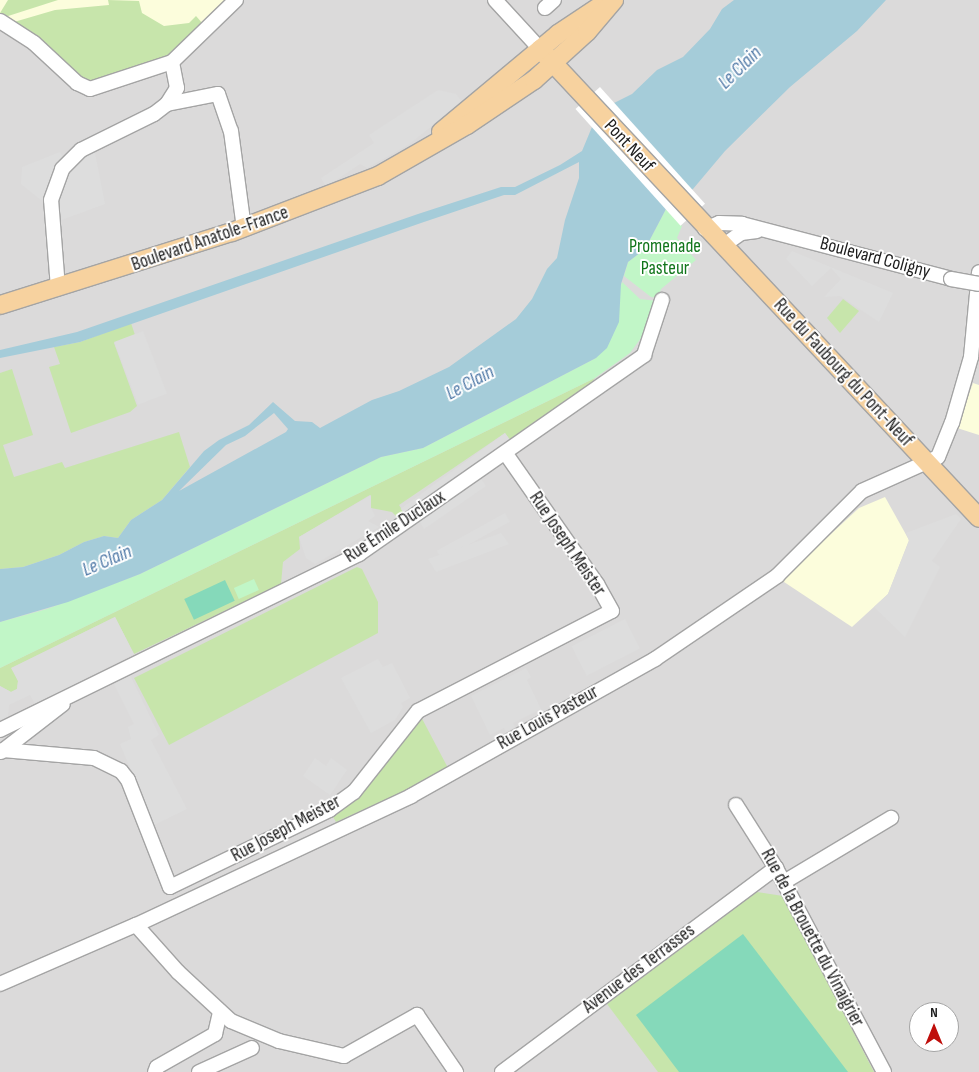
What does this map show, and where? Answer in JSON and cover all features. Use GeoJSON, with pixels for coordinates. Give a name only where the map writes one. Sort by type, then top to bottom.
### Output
{"type":"FeatureCollection","features":[{"type":"Feature","properties":{"kind":"main road","name":"Boulevard Anatole-France"},"geometry":{"type":"LineString","coordinates":[[414,156],[586,12],[609,0]]}},
{"type":"Feature","properties":{"kind":"main road","name":"Boulevard Anatole-France"},"geometry":{"type":"LineString","coordinates":[[0,306],[244,228],[356,187],[467,126],[552,63],[587,32],[614,0]]}},
{"type":"Feature","properties":{"kind":"main road","name":"Pont Neuf"},"geometry":{"type":"LineString","coordinates":[[540,49],[705,228]]}},
{"type":"Feature","properties":{"kind":"main road","name":"Rue du Faubourg du Pont-Neuf"},"geometry":{"type":"LineString","coordinates":[[705,228],[724,245],[979,518]]}},
{"type":"Feature","properties":{"kind":"street"},"geometry":{"type":"LineString","coordinates":[[0,21],[34,43],[84,88],[95,88],[172,62],[236,0]]}},
{"type":"Feature","properties":{"kind":"street"},"geometry":{"type":"LineString","coordinates":[[495,0],[540,49]]}},
{"type":"Feature","properties":{"kind":"street"},"geometry":{"type":"LineString","coordinates":[[58,288],[51,208],[53,189],[62,168],[81,150],[154,114],[167,104],[176,88],[172,62]]}},
{"type":"Feature","properties":{"kind":"street"},"geometry":{"type":"LineString","coordinates":[[167,104],[218,94],[231,131],[244,228]]}},
{"type":"Feature","properties":{"kind":"street","name":"Boulevard Coligny"},"geometry":{"type":"LineString","coordinates":[[705,228],[728,223],[770,231],[951,279],[979,284]]}},
{"type":"Feature","properties":{"kind":"street","name":"Boulevard Coligny"},"geometry":{"type":"LineString","coordinates":[[724,245],[741,233],[770,231]]}},
{"type":"Feature","properties":{"kind":"street"},"geometry":{"type":"LineString","coordinates":[[928,463],[940,453],[965,384],[971,357],[979,272]]}},
{"type":"Feature","properties":{"kind":"street","name":"Rue Émile Duclaux"},"geometry":{"type":"LineString","coordinates":[[0,730],[359,554],[506,454],[644,355],[662,300]]}},
{"type":"Feature","properties":{"kind":"street","name":"Rue Joseph Meister"},"geometry":{"type":"LineString","coordinates":[[1,751],[94,758],[121,770],[128,780],[170,887],[329,810],[354,792],[418,711],[612,611],[506,454]]}},
{"type":"Feature","properties":{"kind":"street","name":"Rue Louis Pasteur"},"geometry":{"type":"LineString","coordinates":[[0,984],[136,925],[411,796],[655,659],[777,576],[862,491],[928,463]]}},
{"type":"Feature","properties":{"kind":"street","name":"Rue Émile Duclaux"},"geometry":{"type":"LineString","coordinates":[[1,751],[76,694]]}},
{"type":"Feature","properties":{"kind":"street","name":"Rue de la Brouette du Vinaigrier"},"geometry":{"type":"LineString","coordinates":[[736,805],[784,882],[884,1072]]}},
{"type":"Feature","properties":{"kind":"street"},"geometry":{"type":"LineString","coordinates":[[784,882],[891,818]]}},
{"type":"Feature","properties":{"kind":"street","name":"Avenue des Terrasses"},"geometry":{"type":"LineString","coordinates":[[502,1072],[776,868]]}},
{"type":"Feature","properties":{"kind":"street"},"geometry":{"type":"LineString","coordinates":[[136,925],[178,972],[231,1021],[287,1043],[344,1056],[417,1015],[456,1072]]}},
{"type":"Feature","properties":{"kind":"street"},"geometry":{"type":"LineString","coordinates":[[155,1072],[157,1067],[216,1034],[220,1012]]}},
{"type":"Feature","properties":{"kind":"street"},"geometry":{"type":"LineString","coordinates":[[199,1072],[252,1048]]}},
{"type":"Feature","properties":{"kind":"shaded area"},"geometry":{"type":"Polygon","coordinates":[[[0,0],[979,0],[979,1072],[0,1072],[0,0]]]}},
{"type":"Feature","properties":{"kind":"shaded area"},"geometry":{"type":"Polygon","coordinates":[[[0,0],[228,0],[169,58],[37,37],[0,13],[0,0]]]}},
{"type":"Feature","properties":{"kind":"shaded area"},"geometry":{"type":"Polygon","coordinates":[[[438,90],[456,94],[462,102],[408,145],[367,168],[360,164],[326,187],[321,178],[374,143],[369,135],[438,90]]]}},
{"type":"Feature","properties":{"kind":"shaded area"},"geometry":{"type":"Polygon","coordinates":[[[94,148],[105,204],[59,221],[57,204],[68,171],[94,148]]]}},
{"type":"Feature","properties":{"kind":"shaded area"},"geometry":{"type":"Polygon","coordinates":[[[60,152],[63,158],[52,174],[46,198],[41,200],[21,184],[22,167],[60,152]]]}},
{"type":"Feature","properties":{"kind":"shaded area"},"geometry":{"type":"Polygon","coordinates":[[[792,251],[893,293],[879,322],[840,296],[824,297],[841,279],[831,268],[812,286],[786,259],[792,251]]]}},
{"type":"Feature","properties":{"kind":"shaded area"},"geometry":{"type":"Polygon","coordinates":[[[143,331],[167,394],[138,405],[114,342],[143,331]]]}},
{"type":"Feature","properties":{"kind":"shaded area"},"geometry":{"type":"Polygon","coordinates":[[[973,383],[979,385],[979,435],[957,428],[973,383]]]}},
{"type":"Feature","properties":{"kind":"shaded area"},"geometry":{"type":"Polygon","coordinates":[[[505,433],[515,447],[411,523],[401,509],[505,433]]]}},
{"type":"Feature","properties":{"kind":"shaded area"},"geometry":{"type":"Polygon","coordinates":[[[481,479],[486,486],[424,529],[419,520],[481,479]]]}},
{"type":"Feature","properties":{"kind":"shaded area"},"geometry":{"type":"Polygon","coordinates":[[[371,495],[371,508],[375,516],[368,521],[379,527],[315,564],[306,558],[299,537],[371,495]]]}},
{"type":"Feature","properties":{"kind":"shaded area"},"geometry":{"type":"Polygon","coordinates":[[[885,497],[909,540],[888,594],[852,627],[781,580],[859,508],[885,497]]]}},
{"type":"Feature","properties":{"kind":"shaded area"},"geometry":{"type":"Polygon","coordinates":[[[505,513],[510,522],[442,560],[437,551],[505,513]]]}},
{"type":"Feature","properties":{"kind":"shaded area"},"geometry":{"type":"Polygon","coordinates":[[[956,514],[961,519],[932,561],[940,567],[905,637],[874,607],[888,594],[909,541],[906,533],[956,514]]]}},
{"type":"Feature","properties":{"kind":"shaded area"},"geometry":{"type":"Polygon","coordinates":[[[501,533],[509,544],[436,572],[428,559],[501,533]]]}},
{"type":"Feature","properties":{"kind":"shaded area"},"geometry":{"type":"Polygon","coordinates":[[[115,617],[134,654],[35,704],[30,695],[9,705],[8,717],[0,721],[0,686],[11,692],[17,689],[18,681],[11,668],[115,617]]]}},
{"type":"Feature","properties":{"kind":"shaded area"},"geometry":{"type":"Polygon","coordinates":[[[625,619],[640,648],[587,676],[572,646],[625,619]]]}},
{"type":"Feature","properties":{"kind":"shaded area"},"geometry":{"type":"Polygon","coordinates":[[[378,659],[383,667],[392,663],[410,698],[401,703],[403,707],[395,720],[371,733],[341,678],[378,659]]]}},
{"type":"Feature","properties":{"kind":"shaded area"},"geometry":{"type":"Polygon","coordinates":[[[526,668],[531,677],[527,680],[541,709],[513,723],[515,727],[506,732],[504,728],[490,735],[471,696],[526,668]]]}},
{"type":"Feature","properties":{"kind":"shaded area"},"geometry":{"type":"Polygon","coordinates":[[[130,675],[159,735],[151,740],[187,809],[154,825],[120,744],[131,739],[128,727],[134,724],[114,684],[130,675]]]}},
{"type":"Feature","properties":{"kind":"shaded area"},"geometry":{"type":"Polygon","coordinates":[[[315,758],[326,766],[331,758],[347,770],[330,795],[303,776],[315,758]]]}},
{"type":"Feature","properties":{"kind":"green space"},"geometry":{"type":"Polygon","coordinates":[[[8,0],[58,0],[5,17],[0,13],[8,0]]]}},
{"type":"Feature","properties":{"kind":"green space"},"geometry":{"type":"Polygon","coordinates":[[[108,0],[139,1],[142,13],[164,26],[189,23],[196,16],[203,24],[169,58],[99,82],[84,82],[14,22],[55,10],[109,5],[108,0]]]}},
{"type":"Feature","properties":{"kind":"green space","name":"Promenade Pasteur"},"geometry":{"type":"Polygon","coordinates":[[[666,209],[682,226],[677,238],[696,260],[661,289],[658,298],[651,297],[624,276],[628,262],[645,249],[666,209]]]}},
{"type":"Feature","properties":{"kind":"green space","name":"Promenade Pasteur"},"geometry":{"type":"Polygon","coordinates":[[[622,282],[640,299],[657,301],[641,338],[630,353],[595,378],[0,668],[0,622],[47,609],[140,574],[381,457],[423,448],[596,358],[622,282]]]}},
{"type":"Feature","properties":{"kind":"green space"},"geometry":{"type":"Polygon","coordinates":[[[843,299],[859,311],[840,333],[827,318],[843,299]]]}},
{"type":"Feature","properties":{"kind":"green space"},"geometry":{"type":"Polygon","coordinates":[[[131,323],[135,335],[114,343],[137,406],[130,412],[71,433],[49,367],[60,364],[54,347],[80,342],[131,323]]]}},
{"type":"Feature","properties":{"kind":"green space"},"geometry":{"type":"Polygon","coordinates":[[[12,369],[33,435],[3,445],[14,477],[62,462],[65,468],[179,432],[190,467],[162,500],[131,520],[118,538],[104,536],[84,542],[59,555],[23,567],[0,569],[0,373],[12,369]]]}},
{"type":"Feature","properties":{"kind":"green space"},"geometry":{"type":"Polygon","coordinates":[[[595,378],[571,408],[515,447],[505,433],[399,505],[408,519],[403,523],[392,512],[371,508],[370,495],[299,537],[300,549],[283,562],[281,584],[134,654],[115,617],[12,668],[18,681],[17,689],[11,692],[0,686],[0,668],[595,378]]]}},
{"type":"Feature","properties":{"kind":"green space"},"geometry":{"type":"Polygon","coordinates":[[[357,567],[362,569],[378,602],[378,633],[169,745],[134,678],[357,567]]]}},
{"type":"Feature","properties":{"kind":"green space"},"geometry":{"type":"Polygon","coordinates":[[[254,579],[259,590],[239,599],[234,588],[254,579]]]}},
{"type":"Feature","properties":{"kind":"green space"},"geometry":{"type":"Polygon","coordinates":[[[225,580],[235,601],[194,620],[184,599],[225,580]]]}},
{"type":"Feature","properties":{"kind":"green space"},"geometry":{"type":"Polygon","coordinates":[[[418,711],[448,768],[409,789],[336,822],[329,810],[418,711]]]}},
{"type":"Feature","properties":{"kind":"green space"},"geometry":{"type":"Polygon","coordinates":[[[757,892],[783,896],[874,1072],[658,1072],[607,1004],[757,892]]]}},
{"type":"Feature","properties":{"kind":"green space"},"geometry":{"type":"Polygon","coordinates":[[[743,934],[848,1072],[679,1072],[636,1015],[743,934]]]}},
{"type":"Feature","properties":{"kind":"water","name":"Le Clain"},"geometry":{"type":"Polygon","coordinates":[[[734,0],[886,0],[857,31],[790,87],[725,151],[693,189],[666,209],[645,249],[628,262],[621,284],[619,322],[607,348],[596,358],[423,448],[381,457],[140,574],[68,602],[0,622],[0,569],[23,567],[59,555],[84,542],[104,536],[118,538],[131,520],[162,500],[204,451],[219,440],[249,425],[273,402],[295,421],[312,422],[320,428],[372,400],[399,391],[449,367],[516,319],[532,299],[547,269],[557,258],[565,220],[579,178],[579,162],[515,195],[504,195],[421,223],[80,342],[0,358],[0,350],[77,332],[418,214],[501,187],[515,187],[560,165],[582,151],[592,127],[614,103],[632,94],[657,70],[683,57],[710,29],[722,9],[734,0]],[[274,413],[245,436],[226,445],[179,491],[286,432],[288,429],[274,413]]]}},
{"type":"Feature","properties":{"kind":"pier"},"geometry":{"type":"Polygon","coordinates":[[[600,87],[705,204],[681,226],[575,109],[600,87]]]}}]}
